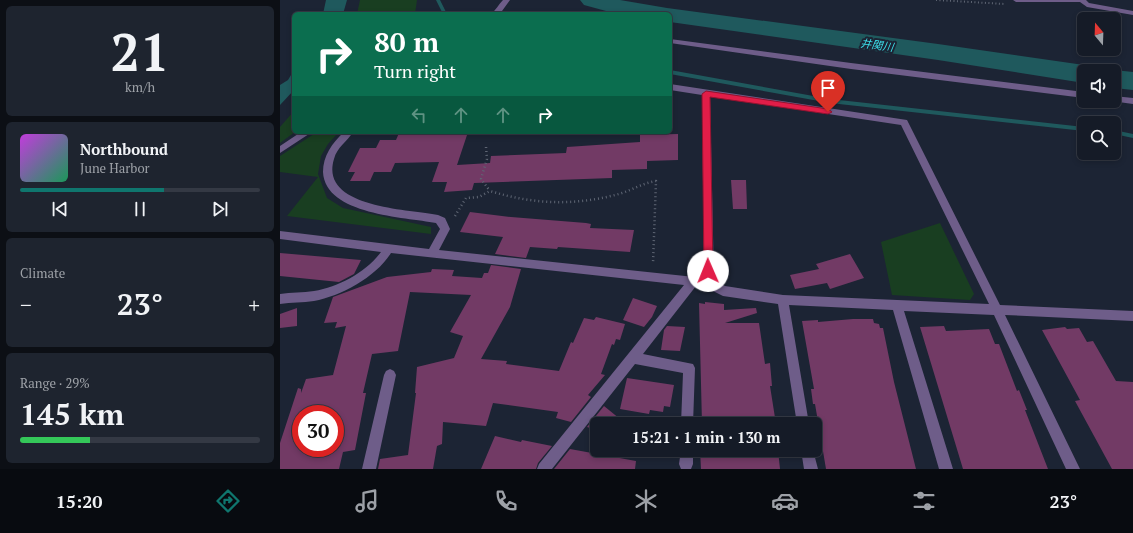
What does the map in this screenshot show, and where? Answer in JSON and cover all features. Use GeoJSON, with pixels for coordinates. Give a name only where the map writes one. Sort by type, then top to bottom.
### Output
{"type":"FeatureCollection","features":[{"type":"Feature","properties":{"kind":"street"},"geometry":{"type":"LineString","coordinates":[[498,11],[507,0]]}},
{"type":"Feature","properties":{"kind":"street"},"geometry":{"type":"LineString","coordinates":[[1016,0],[1083,0],[1087,5],[1133,14]]}},
{"type":"Feature","properties":{"kind":"street"},"geometry":{"type":"LineString","coordinates":[[672,40],[865,68],[1077,94]]}},
{"type":"Feature","properties":{"kind":"street"},"geometry":{"type":"LineString","coordinates":[[672,88],[904,122],[997,310],[1073,469]]}},
{"type":"Feature","properties":{"kind":"street"},"geometry":{"type":"LineString","coordinates":[[706,94],[709,284]]}},
{"type":"Feature","properties":{"kind":"street"},"geometry":{"type":"LineString","coordinates":[[1121,100],[1133,102]]}},
{"type":"Feature","properties":{"kind":"street"},"geometry":{"type":"LineString","coordinates":[[280,150],[305,134]]}},
{"type":"Feature","properties":{"kind":"street"},"geometry":{"type":"LineString","coordinates":[[347,134],[337,144],[330,159],[328,176],[336,190],[343,197],[358,204],[438,219],[444,225],[445,229],[432,254]]}},
{"type":"Feature","properties":{"kind":"street"},"geometry":{"type":"LineString","coordinates":[[280,235],[432,254],[709,284],[723,291],[783,300],[897,304],[1133,316]]}},
{"type":"Feature","properties":{"kind":"street"},"geometry":{"type":"LineString","coordinates":[[280,299],[320,295],[345,286],[374,268],[383,259],[389,248]]}},
{"type":"Feature","properties":{"kind":"street"},"geometry":{"type":"LineString","coordinates":[[544,469],[693,282]]}},
{"type":"Feature","properties":{"kind":"street"},"geometry":{"type":"LineString","coordinates":[[783,300],[802,417]]}},
{"type":"Feature","properties":{"kind":"street"},"geometry":{"type":"LineString","coordinates":[[897,304],[946,469]]}},
{"type":"Feature","properties":{"kind":"street"},"geometry":{"type":"LineString","coordinates":[[633,358],[689,368],[687,417]]}},
{"type":"Feature","properties":{"kind":"street"},"geometry":{"type":"LineString","coordinates":[[370,469],[390,375]]}},
{"type":"Feature","properties":{"kind":"street"},"geometry":{"type":"LineString","coordinates":[[686,457],[686,464]]}},
{"type":"Feature","properties":{"kind":"street"},"geometry":{"type":"LineString","coordinates":[[808,457],[811,469]]}},
{"type":"Feature","properties":{"kind":"path"},"geometry":{"type":"LineString","coordinates":[[486,147],[487,159],[481,179],[490,191],[525,202],[565,204],[601,199],[630,191],[651,181],[656,181],[653,267]]}},
{"type":"Feature","properties":{"kind":"path"},"geometry":{"type":"LineString","coordinates":[[444,225],[453,220],[466,198],[479,197],[490,191]]}},
{"type":"Feature","properties":{"kind":"shaded area"},"geometry":{"type":"Polygon","coordinates":[[[326,0],[347,0],[344,12],[323,12],[326,0]]]}},
{"type":"Feature","properties":{"kind":"shaded area"},"geometry":{"type":"Polygon","coordinates":[[[360,0],[417,0],[415,12],[357,12],[360,0]]]}},
{"type":"Feature","properties":{"kind":"shaded area"},"geometry":{"type":"Polygon","coordinates":[[[292,73],[292,92],[280,105],[280,85],[288,80],[292,73]]]}},
{"type":"Feature","properties":{"kind":"shaded area"},"geometry":{"type":"Polygon","coordinates":[[[292,113],[292,134],[280,143],[280,127],[292,113]]]}},
{"type":"Feature","properties":{"kind":"shaded area"},"geometry":{"type":"Polygon","coordinates":[[[314,134],[337,134],[328,144],[321,156],[318,174],[327,198],[343,208],[431,227],[431,234],[287,216],[318,177],[280,172],[280,156],[314,134]]]}},
{"type":"Feature","properties":{"kind":"shaded area"},"geometry":{"type":"Polygon","coordinates":[[[940,223],[974,294],[970,300],[892,295],[881,242],[940,223]]]}},
{"type":"Feature","properties":{"kind":"building"},"geometry":{"type":"Polygon","coordinates":[[[399,134],[467,134],[457,165],[490,163],[491,156],[566,153],[567,147],[640,142],[640,135],[678,134],[678,160],[647,161],[647,169],[612,170],[612,178],[474,183],[472,190],[444,192],[447,182],[432,182],[439,162],[395,163],[391,172],[374,172],[370,181],[350,181],[355,172],[348,172],[360,148],[376,148],[380,140],[396,140],[399,134]]]}},
{"type":"Feature","properties":{"kind":"building"},"geometry":{"type":"Polygon","coordinates":[[[731,180],[746,180],[747,209],[733,209],[731,180]]]}},
{"type":"Feature","properties":{"kind":"building"},"geometry":{"type":"Polygon","coordinates":[[[470,212],[586,223],[591,224],[590,228],[634,230],[630,252],[558,247],[557,249],[530,247],[526,258],[495,254],[503,237],[460,232],[470,212]]]}},
{"type":"Feature","properties":{"kind":"building"},"geometry":{"type":"Polygon","coordinates":[[[280,253],[361,260],[354,274],[339,282],[280,276],[280,253]]]}},
{"type":"Feature","properties":{"kind":"building"},"geometry":{"type":"Polygon","coordinates":[[[850,254],[864,278],[830,289],[827,283],[795,289],[790,275],[819,269],[816,264],[850,254]]]}},
{"type":"Feature","properties":{"kind":"building"},"geometry":{"type":"Polygon","coordinates":[[[491,265],[521,269],[510,307],[481,359],[507,361],[506,364],[559,371],[571,342],[573,343],[584,318],[594,320],[596,317],[625,324],[620,340],[616,339],[614,345],[612,344],[601,374],[605,375],[588,395],[591,397],[571,422],[556,418],[558,412],[493,403],[486,426],[443,422],[442,444],[437,446],[433,469],[378,469],[380,459],[408,455],[416,393],[417,367],[454,358],[463,336],[450,332],[471,295],[410,292],[398,351],[372,354],[363,393],[366,393],[355,450],[344,452],[344,405],[292,405],[298,388],[301,389],[301,393],[306,379],[333,375],[346,326],[335,328],[337,322],[324,323],[333,297],[387,277],[431,272],[432,269],[454,270],[452,276],[482,278],[484,273],[488,273],[491,265]]]}},
{"type":"Feature","properties":{"kind":"building"},"geometry":{"type":"Polygon","coordinates":[[[633,298],[657,306],[652,317],[644,327],[623,320],[633,298]]]}},
{"type":"Feature","properties":{"kind":"building"},"geometry":{"type":"Polygon","coordinates":[[[705,302],[724,304],[724,310],[756,308],[757,313],[725,323],[759,323],[765,364],[770,363],[772,386],[770,386],[775,417],[702,417],[699,303],[705,304],[705,302]]]}},
{"type":"Feature","properties":{"kind":"building"},"geometry":{"type":"Polygon","coordinates":[[[297,308],[297,326],[280,328],[280,314],[297,308]]]}},
{"type":"Feature","properties":{"kind":"building"},"geometry":{"type":"Polygon","coordinates":[[[873,319],[874,323],[879,324],[880,328],[883,328],[894,382],[916,469],[826,469],[822,445],[822,417],[817,417],[815,404],[813,404],[811,389],[814,389],[802,321],[818,320],[818,322],[873,319]]]}},
{"type":"Feature","properties":{"kind":"building"},"geometry":{"type":"Polygon","coordinates":[[[667,326],[685,327],[680,351],[661,350],[664,330],[667,326]]]}},
{"type":"Feature","properties":{"kind":"building"},"geometry":{"type":"Polygon","coordinates":[[[944,326],[946,331],[989,329],[995,344],[999,344],[1017,391],[1019,390],[1027,410],[1025,410],[1048,469],[963,469],[920,327],[944,326]]]}},
{"type":"Feature","properties":{"kind":"building"},"geometry":{"type":"Polygon","coordinates":[[[1065,327],[1067,329],[1079,328],[1087,342],[1093,341],[1116,381],[1133,382],[1133,469],[1112,469],[1075,401],[1080,400],[1042,330],[1065,327]]]}},
{"type":"Feature","properties":{"kind":"building"},"geometry":{"type":"Polygon","coordinates":[[[627,378],[674,385],[670,407],[664,406],[663,412],[650,410],[649,414],[620,409],[627,378]]]}},
{"type":"Feature","properties":{"kind":"building"},"geometry":{"type":"Polygon","coordinates":[[[292,406],[292,457],[342,457],[339,469],[280,469],[280,443],[292,406]]]}},
{"type":"Feature","properties":{"kind":"building"},"geometry":{"type":"Polygon","coordinates":[[[604,406],[618,417],[595,417],[604,406]]]}},
{"type":"Feature","properties":{"kind":"building"},"geometry":{"type":"Polygon","coordinates":[[[495,436],[521,442],[522,440],[552,446],[538,463],[536,469],[481,469],[495,436]]]}},
{"type":"Feature","properties":{"kind":"building"},"geometry":{"type":"Polygon","coordinates":[[[570,449],[590,453],[590,457],[614,457],[636,461],[635,469],[554,469],[570,449]]]}},
{"type":"Feature","properties":{"kind":"building"},"geometry":{"type":"Polygon","coordinates":[[[700,457],[779,457],[780,469],[701,469],[700,457]]]}},
{"type":"Feature","properties":{"kind":"waterway"},"geometry":{"type":"LineString","coordinates":[[438,0],[444,12]]}},
{"type":"Feature","properties":{"kind":"waterway","name":"井関川"},"geometry":{"type":"LineString","coordinates":[[592,0],[630,10],[645,12]]}},
{"type":"Feature","properties":{"kind":"waterway","name":"井関川"},"geometry":{"type":"LineString","coordinates":[[672,15],[1077,73]]}},
{"type":"Feature","properties":{"kind":"waterway"},"geometry":{"type":"LineString","coordinates":[[672,72],[830,101],[1077,128]]}},
{"type":"Feature","properties":{"kind":"waterway","name":"井関川"},"geometry":{"type":"LineString","coordinates":[[1121,80],[1133,81]]}},
{"type":"Feature","properties":{"kind":"waterway"},"geometry":{"type":"LineString","coordinates":[[1121,133],[1133,136]]}},
{"type":"Feature","properties":{"kind":"route"},"geometry":{"type":"LineString","coordinates":[[708,271],[706,94],[828,112]]}}]}
